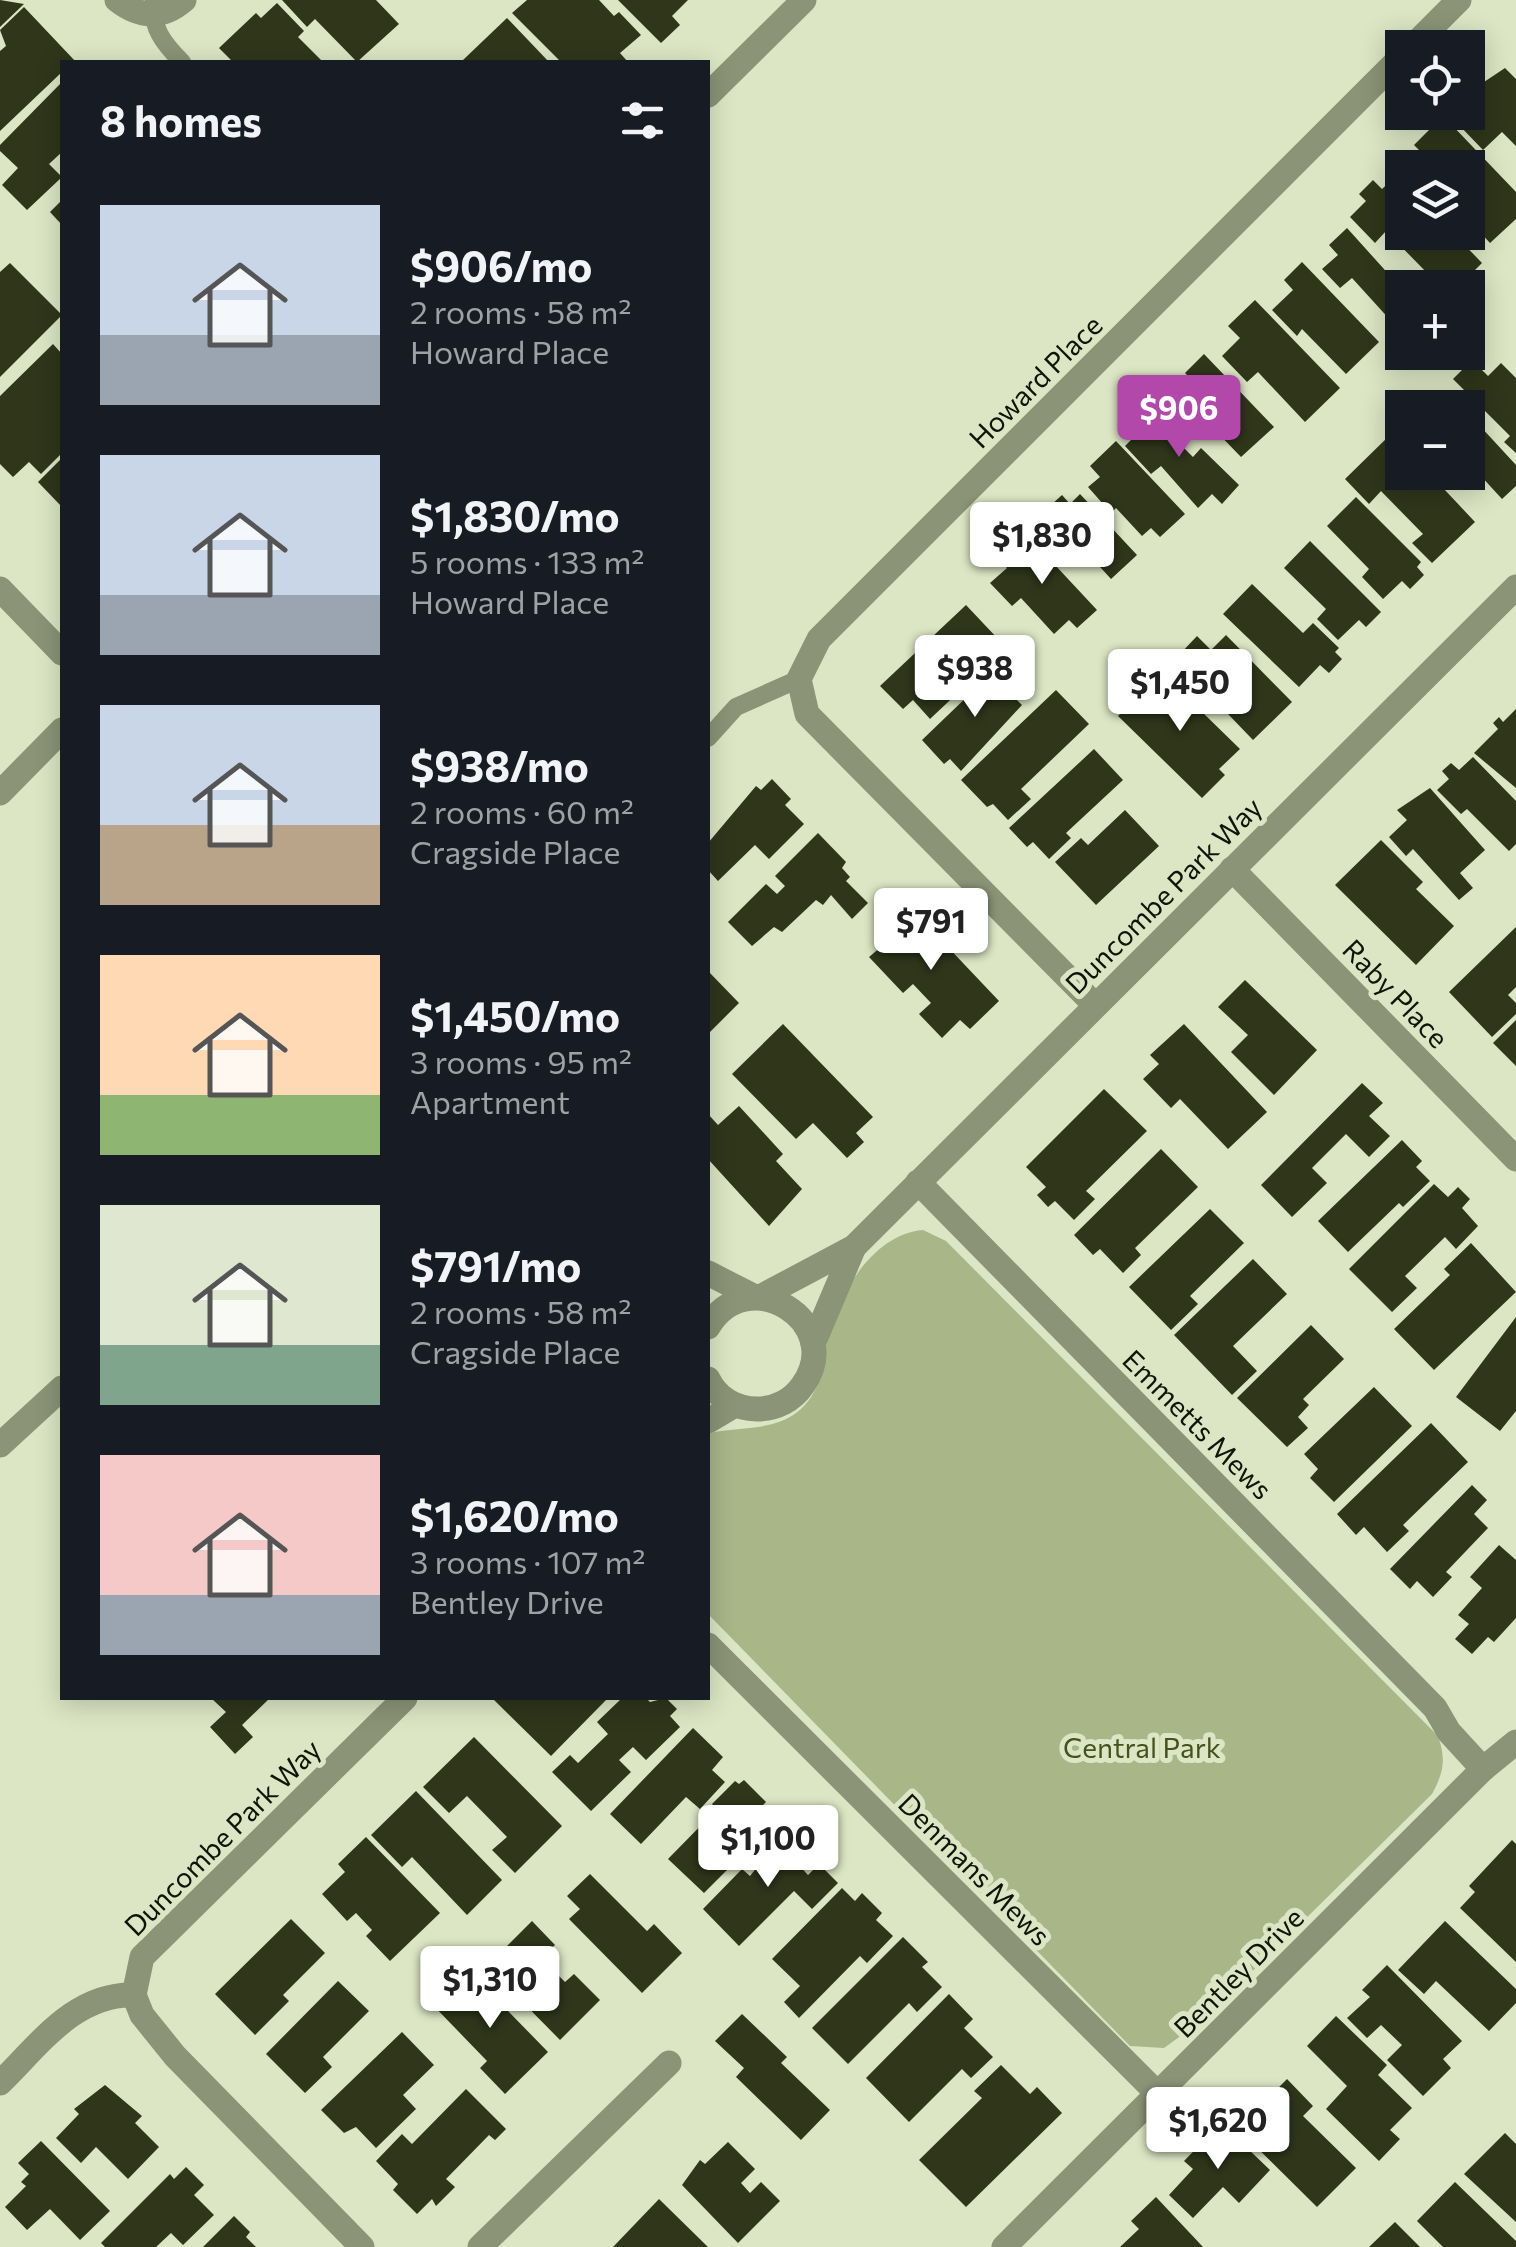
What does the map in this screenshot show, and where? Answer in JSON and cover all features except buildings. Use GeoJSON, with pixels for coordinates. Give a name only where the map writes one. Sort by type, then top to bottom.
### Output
{"type":"FeatureCollection","features":[{"type":"Feature","properties":{"kind":"street"},"geometry":{"type":"LineString","coordinates":[[118,0],[129,9],[172,10],[184,0]]}},
{"type":"Feature","properties":{"kind":"street"},"geometry":{"type":"LineString","coordinates":[[710,93],[804,0]]}},
{"type":"Feature","properties":{"kind":"street"},"geometry":{"type":"LineString","coordinates":[[1429,30],[1459,0]]}},
{"type":"Feature","properties":{"kind":"street","name":"Howard Place"},"geometry":{"type":"LineString","coordinates":[[799,679],[819,639],[1385,73]]}},
{"type":"Feature","properties":{"kind":"street","name":"Duncombe Park Way"},"geometry":{"type":"LineString","coordinates":[[710,1324],[723,1308],[758,1296],[854,1247],[1516,587]]}},
{"type":"Feature","properties":{"kind":"street"},"geometry":{"type":"LineString","coordinates":[[0,589],[60,651]]}},
{"type":"Feature","properties":{"kind":"street"},"geometry":{"type":"LineString","coordinates":[[799,679],[808,714],[1095,1005]]}},
{"type":"Feature","properties":{"kind":"street"},"geometry":{"type":"LineString","coordinates":[[0,793],[60,732]]}},
{"type":"Feature","properties":{"kind":"street","name":"Raby Place"},"geometry":{"type":"LineString","coordinates":[[1232,869],[1516,1159]]}},
{"type":"Feature","properties":{"kind":"street","name":"Emmetts Mews"},"geometry":{"type":"LineString","coordinates":[[918,1182],[1435,1708],[1499,1755]]}},
{"type":"Feature","properties":{"kind":"street","name":"Duncombe Park Way"},"geometry":{"type":"LineString","coordinates":[[734,1405],[768,1408],[798,1392],[814,1362],[813,1344],[854,1247]]}},
{"type":"Feature","properties":{"kind":"street"},"geometry":{"type":"LineString","coordinates":[[710,1273],[796,1311],[813,1344]]}},
{"type":"Feature","properties":{"kind":"street"},"geometry":{"type":"LineString","coordinates":[[710,1381],[734,1405],[710,1419]]}},
{"type":"Feature","properties":{"kind":"street"},"geometry":{"type":"LineString","coordinates":[[0,1444],[60,1390]]}},
{"type":"Feature","properties":{"kind":"street","name":"Denmans Mews"},"geometry":{"type":"LineString","coordinates":[[710,1647],[1158,2094]]}},
{"type":"Feature","properties":{"kind":"street","name":"Duncombe Park Way"},"geometry":{"type":"LineString","coordinates":[[134,1994],[142,1956],[403,1700]]}},
{"type":"Feature","properties":{"kind":"street","name":"Bentley Drive"},"geometry":{"type":"LineString","coordinates":[[1004,2247],[1499,1755]]}},
{"type":"Feature","properties":{"kind":"street"},"geometry":{"type":"LineString","coordinates":[[0,2083],[87,2002],[110,1994],[134,1994],[142,2015],[175,2056],[362,2247]]}},
{"type":"Feature","properties":{"kind":"street"},"geometry":{"type":"LineString","coordinates":[[480,2247],[669,2063]]}},
{"type":"Feature","properties":{"kind":"lane"},"geometry":{"type":"LineString","coordinates":[[153,8],[162,41],[180,60]]}},
{"type":"Feature","properties":{"kind":"lane"},"geometry":{"type":"LineString","coordinates":[[710,736],[736,707],[799,679]]}},
{"type":"Feature","properties":{"kind":"green space","name":"Central Park"},"geometry":{"type":"Polygon","coordinates":[[[923,1230],[946,1241],[1438,1736],[1441,1744],[1442,1765],[1432,1794],[1204,2019],[1164,2048],[1130,2046],[710,1616],[710,1433],[776,1423],[805,1405],[816,1388],[833,1320],[850,1285],[874,1254],[905,1234],[923,1230]]]}}]}
